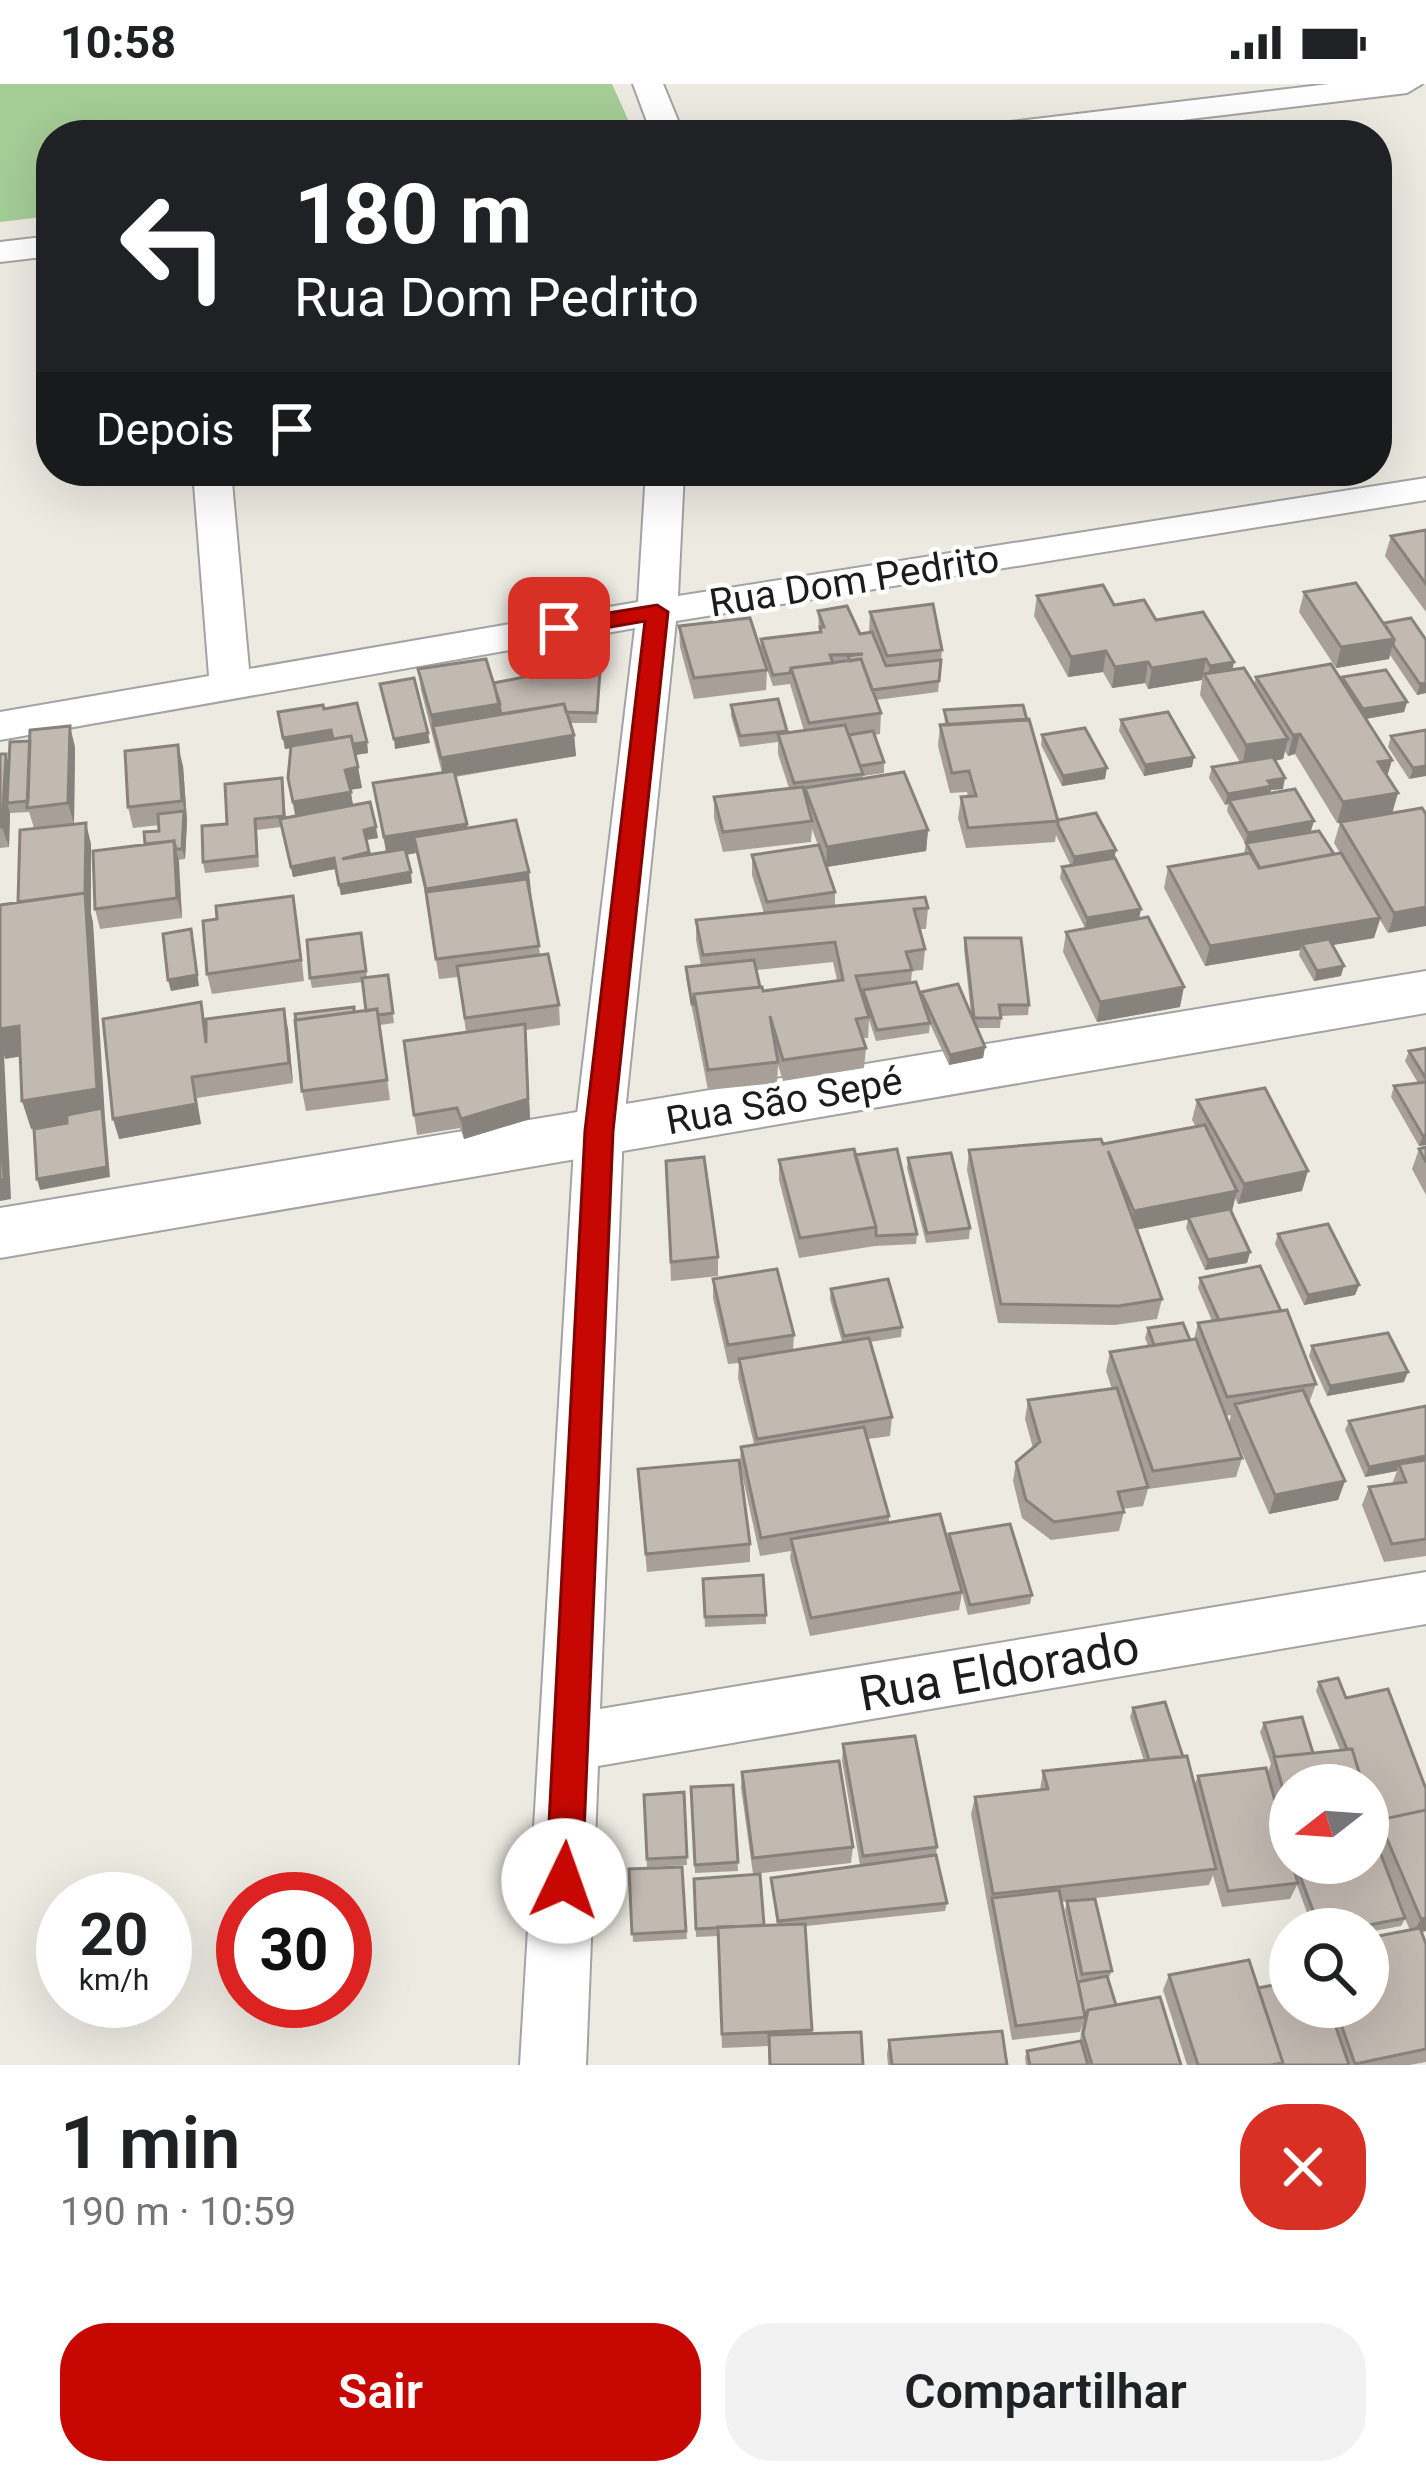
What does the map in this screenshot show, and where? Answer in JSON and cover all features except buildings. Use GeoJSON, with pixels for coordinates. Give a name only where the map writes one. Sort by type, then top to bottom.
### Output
{"type":"FeatureCollection","features":[{"type":"Feature","properties":{"kind":"street"},"geometry":{"type":"LineString","coordinates":[[648,84],[662,120]]}},
{"type":"Feature","properties":{"kind":"street"},"geometry":{"type":"LineString","coordinates":[[1102,120],[1406,84]]}},
{"type":"Feature","properties":{"kind":"street"},"geometry":{"type":"LineString","coordinates":[[0,252],[36,248]]}},
{"type":"Feature","properties":{"kind":"street"},"geometry":{"type":"LineString","coordinates":[[213,486],[230,685]]}},
{"type":"Feature","properties":{"kind":"street"},"geometry":{"type":"LineString","coordinates":[[553,2065],[599,1131],[657,612],[664,486]]}},
{"type":"Feature","properties":{"kind":"street","name":"Rua Dom Pedrito"},"geometry":{"type":"LineString","coordinates":[[0,726],[657,612],[1426,490]]}},
{"type":"Feature","properties":{"kind":"street","name":"Rua São Sepé"},"geometry":{"type":"LineString","coordinates":[[0,1233],[1426,992]]}},
{"type":"Feature","properties":{"kind":"street","name":"Rua Eldorado"},"geometry":{"type":"LineString","coordinates":[[572,1742],[1426,1598]]}},
{"type":"Feature","properties":{"kind":"green space"},"geometry":{"type":"Polygon","coordinates":[[[0,84],[612,84],[628,120],[36,120],[36,218],[0,222],[0,84]]]}},
{"type":"Feature","properties":{"kind":"route"},"geometry":{"type":"LineString","coordinates":[[559,628],[657,612],[599,1131],[564,1881]]}}]}
